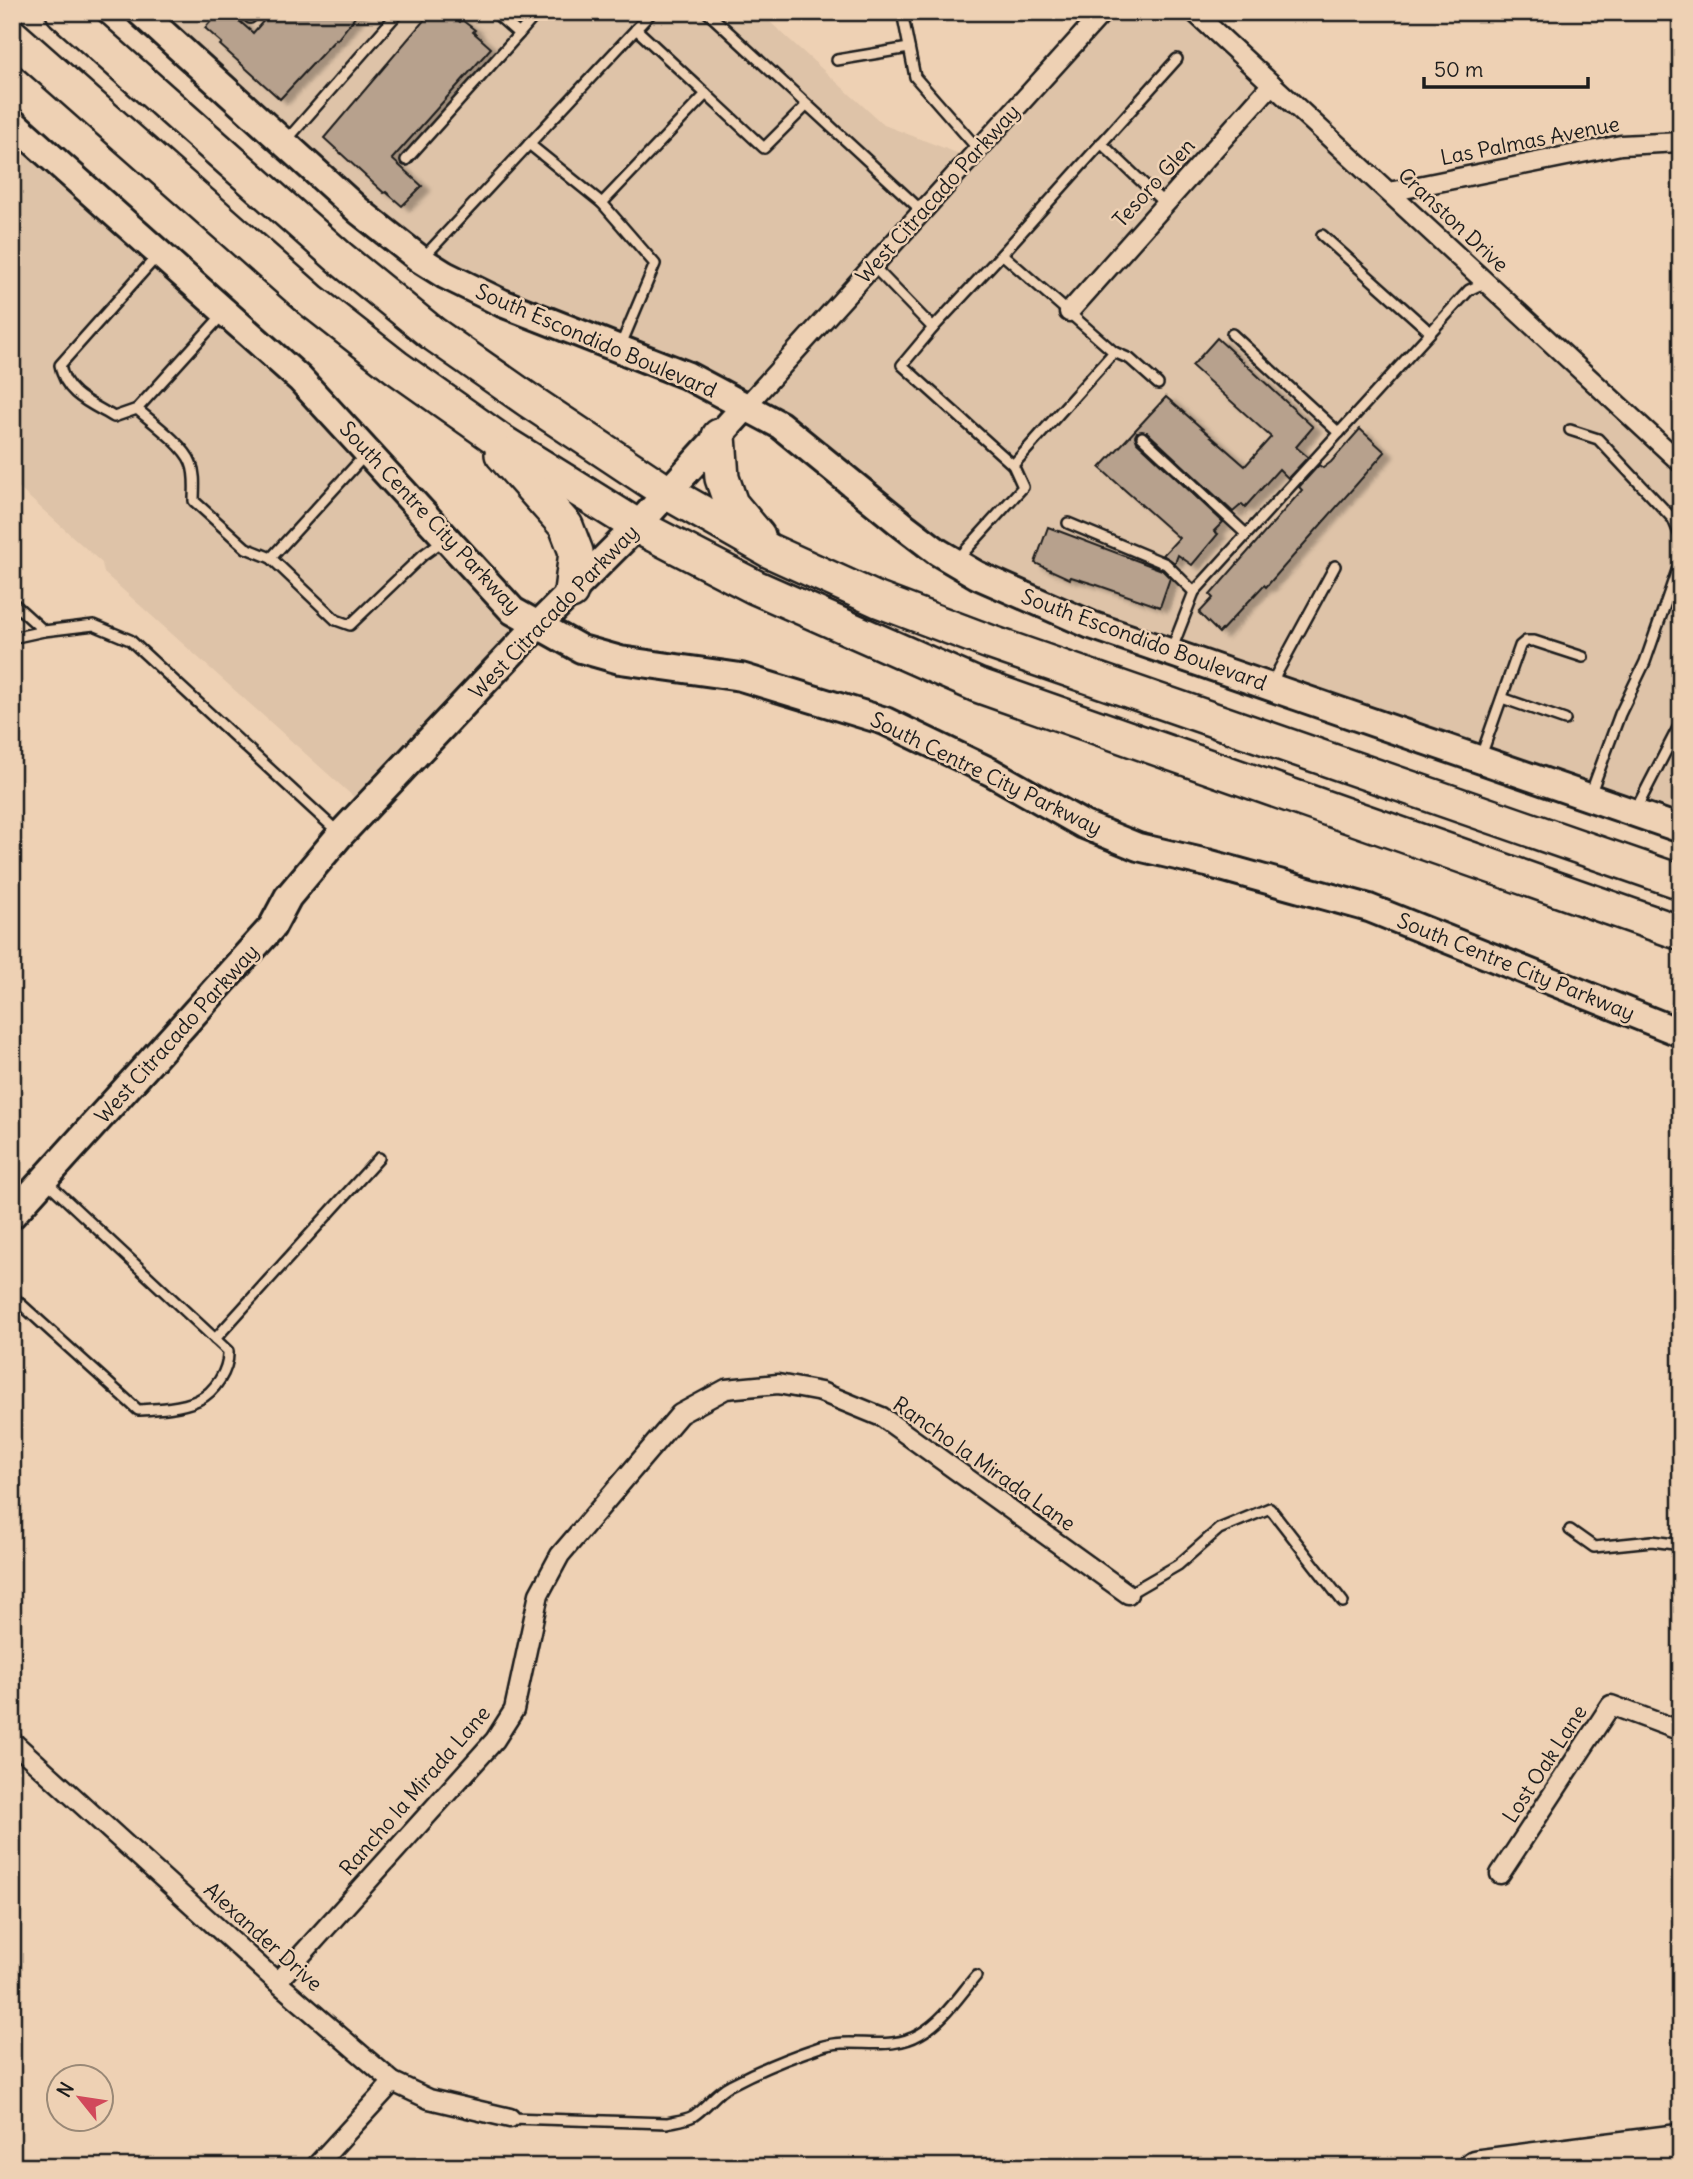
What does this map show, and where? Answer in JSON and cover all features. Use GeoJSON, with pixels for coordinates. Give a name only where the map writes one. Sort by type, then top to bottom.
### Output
{"type":"FeatureCollection","features":[{"type":"Feature","properties":{"kind":"highway"},"geometry":{"type":"LineString","coordinates":[[62,12],[340,258],[432,333],[668,493],[770,551],[878,600],[992,643],[1681,882]]}},
{"type":"Feature","properties":{"kind":"highway"},"geometry":{"type":"LineString","coordinates":[[12,36],[312,301],[396,367],[478,425],[638,526],[755,587],[977,685],[1681,933]]}},
{"type":"Feature","properties":{"kind":"highway"},"geometry":{"type":"LineString","coordinates":[[478,425],[566,526],[576,552],[571,592]]}},
{"type":"Feature","properties":{"kind":"highway"},"geometry":{"type":"LineString","coordinates":[[719,436],[722,478],[731,504],[770,551]]}},
{"type":"Feature","properties":{"kind":"highway"},"geometry":{"type":"LineString","coordinates":[[1476,2167],[1681,2141]]}},
{"type":"Feature","properties":{"kind":"street","name":"South Escondido Boulevard"},"geometry":{"type":"LineString","coordinates":[[140,12],[359,211],[421,260],[502,303],[686,375],[746,406],[783,427],[904,526],[976,575],[1091,625],[1681,829]]}},
{"type":"Feature","properties":{"kind":"street","name":"West Citracado Parkway"},"geometry":{"type":"LineString","coordinates":[[12,1216],[272,927],[288,897],[340,835],[537,626],[638,526],[1103,12]]}},
{"type":"Feature","properties":{"kind":"street","name":"Cranston Drive"},"geometry":{"type":"LineString","coordinates":[[1194,12],[1681,463]]}},
{"type":"Feature","properties":{"kind":"street","name":"Tesoro Glen"},"geometry":{"type":"LineString","coordinates":[[1069,312],[1272,84]]}},
{"type":"Feature","properties":{"kind":"street","name":"South Centre City Parkway"},"geometry":{"type":"LineString","coordinates":[[12,122],[300,379],[513,611],[577,648],[620,660],[741,677],[885,721],[991,772],[1084,825],[1138,847],[1208,863],[1368,908],[1681,1033]]}},
{"type":"Feature","properties":{"kind":"street","name":"Las Palmas Avenue"},"geometry":{"type":"LineString","coordinates":[[1389,192],[1621,145],[1681,142]]}},
{"type":"Feature","properties":{"kind":"street","name":"Rancho la Mirada Lane"},"geometry":{"type":"LineString","coordinates":[[277,1982],[495,1740],[514,1710],[539,1594],[560,1555],[680,1414],[726,1389],[778,1384],[821,1392],[882,1417],[1128,1594]]}},
{"type":"Feature","properties":{"kind":"street","name":"Lost Oak Lane"},"geometry":{"type":"LineString","coordinates":[[1500,1874],[1611,1705],[1681,1731]]}},
{"type":"Feature","properties":{"kind":"street","name":"Alexander Drive"},"geometry":{"type":"LineString","coordinates":[[12,1741],[277,1982],[393,2082],[429,2099],[509,2118]]}},
{"type":"Feature","properties":{"kind":"street"},"geometry":{"type":"LineString","coordinates":[[316,2167],[393,2082]]}},
{"type":"Feature","properties":{"kind":"lane"},"geometry":{"type":"LineString","coordinates":[[284,143],[400,12]]}},
{"type":"Feature","properties":{"kind":"lane"},"geometry":{"type":"LineString","coordinates":[[494,12],[519,34]]}},
{"type":"Feature","properties":{"kind":"lane"},"geometry":{"type":"LineString","coordinates":[[406,160],[538,12]]}},
{"type":"Feature","properties":{"kind":"lane"},"geometry":{"type":"LineString","coordinates":[[421,260],[652,12]]}},
{"type":"Feature","properties":{"kind":"lane"},"geometry":{"type":"LineString","coordinates":[[707,12],[922,211]]}},
{"type":"Feature","properties":{"kind":"lane"},"geometry":{"type":"LineString","coordinates":[[902,12],[915,76],[978,149]]}},
{"type":"Feature","properties":{"kind":"lane"},"geometry":{"type":"LineString","coordinates":[[636,29],[764,148],[807,105]]}},
{"type":"Feature","properties":{"kind":"lane"},"geometry":{"type":"LineString","coordinates":[[836,60],[909,48]]}},
{"type":"Feature","properties":{"kind":"lane"},"geometry":{"type":"LineString","coordinates":[[955,563],[1023,487],[1013,465],[902,365],[1177,59]]}},
{"type":"Feature","properties":{"kind":"lane"},"geometry":{"type":"LineString","coordinates":[[602,204],[706,94]]}},
{"type":"Feature","properties":{"kind":"lane"},"geometry":{"type":"LineString","coordinates":[[1101,143],[1165,204]]}},
{"type":"Feature","properties":{"kind":"lane"},"geometry":{"type":"LineString","coordinates":[[529,144],[602,204],[655,264],[619,349]]}},
{"type":"Feature","properties":{"kind":"lane"},"geometry":{"type":"LineString","coordinates":[[1322,234],[1430,332]]}},
{"type":"Feature","properties":{"kind":"lane"},"geometry":{"type":"LineString","coordinates":[[158,254],[60,365],[62,380],[76,394],[114,417],[137,409],[225,312]]}},
{"type":"Feature","properties":{"kind":"lane"},"geometry":{"type":"LineString","coordinates":[[1002,254],[1114,352],[1130,359],[1158,384]]}},
{"type":"Feature","properties":{"kind":"lane"},"geometry":{"type":"LineString","coordinates":[[873,266],[933,328]]}},
{"type":"Feature","properties":{"kind":"lane"},"geometry":{"type":"LineString","coordinates":[[1171,651],[1194,592],[1469,290],[1486,282]]}},
{"type":"Feature","properties":{"kind":"lane"},"geometry":{"type":"LineString","coordinates":[[1232,334],[1339,433]]}},
{"type":"Feature","properties":{"kind":"lane"},"geometry":{"type":"LineString","coordinates":[[1013,465],[1114,352]]}},
{"type":"Feature","properties":{"kind":"lane"},"geometry":{"type":"LineString","coordinates":[[137,409],[168,435],[191,461],[194,501],[246,548],[271,558],[336,620],[350,625],[423,555],[446,539]]}},
{"type":"Feature","properties":{"kind":"lane"},"geometry":{"type":"LineString","coordinates":[[1570,430],[1598,439],[1674,519],[1681,538]]}},
{"type":"Feature","properties":{"kind":"lane"},"geometry":{"type":"LineString","coordinates":[[1142,436],[1246,534]]}},
{"type":"Feature","properties":{"kind":"lane"},"geometry":{"type":"LineString","coordinates":[[271,558],[368,453]]}},
{"type":"Feature","properties":{"kind":"lane"},"geometry":{"type":"LineString","coordinates":[[1068,523],[1166,564],[1194,592]]}},
{"type":"Feature","properties":{"kind":"lane"},"geometry":{"type":"LineString","coordinates":[[1589,797],[1620,714],[1644,662],[1681,559]]}},
{"type":"Feature","properties":{"kind":"lane"},"geometry":{"type":"LineString","coordinates":[[1270,686],[1335,566]]}},
{"type":"Feature","properties":{"kind":"lane"},"geometry":{"type":"LineString","coordinates":[[12,603],[44,631]]}},
{"type":"Feature","properties":{"kind":"lane"},"geometry":{"type":"LineString","coordinates":[[12,638],[94,625],[130,640],[340,835]]}},
{"type":"Feature","properties":{"kind":"lane"},"geometry":{"type":"LineString","coordinates":[[1480,759],[1520,646],[1526,641],[1534,641],[1583,657]]}},
{"type":"Feature","properties":{"kind":"lane"},"geometry":{"type":"LineString","coordinates":[[1502,698],[1565,720]]}},
{"type":"Feature","properties":{"kind":"lane"},"geometry":{"type":"LineString","coordinates":[[1634,813],[1681,722]]}},
{"type":"Feature","properties":{"kind":"lane"},"geometry":{"type":"LineString","coordinates":[[215,1339],[379,1158]]}},
{"type":"Feature","properties":{"kind":"lane"},"geometry":{"type":"LineString","coordinates":[[12,1296],[138,1410],[159,1409],[199,1400],[216,1385],[229,1364],[229,1351],[46,1181]]}},
{"type":"Feature","properties":{"kind":"lane"},"geometry":{"type":"LineString","coordinates":[[1128,1594],[1178,1565],[1219,1529],[1270,1508],[1342,1602]]}},
{"type":"Feature","properties":{"kind":"lane"},"geometry":{"type":"LineString","coordinates":[[1570,1530],[1594,1547],[1652,1541],[1681,1545]]}},
{"type":"Feature","properties":{"kind":"lane"},"geometry":{"type":"LineString","coordinates":[[509,2118],[667,2123],[692,2117],[728,2086],[820,2047],[843,2043],[902,2043],[922,2034],[941,2017],[975,1976]]}},
{"type":"Feature","properties":{"kind":"shaded area"},"geometry":{"type":"Polygon","coordinates":[[[140,12],[759,12],[884,125],[970,158],[1103,12],[1194,12],[1681,463],[1681,829],[976,575],[780,425],[470,288],[140,12]]]}},
{"type":"Feature","properties":{"kind":"shaded area"},"geometry":{"type":"Polygon","coordinates":[[[12,122],[131,230],[537,626],[366,808],[104,573],[102,563],[12,482],[12,122]]]}},
{"type":"Feature","properties":{"kind":"building"},"geometry":{"type":"Polygon","coordinates":[[[219,12],[229,12],[253,33],[271,12],[359,12],[337,40],[280,99],[205,28],[219,12]]]}},
{"type":"Feature","properties":{"kind":"building"},"geometry":{"type":"Polygon","coordinates":[[[431,12],[448,12],[460,22],[462,20],[491,48],[392,159],[422,186],[402,206],[324,138],[431,12]]]}},
{"type":"Feature","properties":{"kind":"building"},"geometry":{"type":"Polygon","coordinates":[[[1217,338],[1313,427],[1296,447],[1308,457],[1288,478],[1279,469],[1245,507],[1242,504],[1233,512],[1147,432],[1137,432],[1137,442],[1223,522],[1214,531],[1218,534],[1192,565],[1178,555],[1175,563],[1163,555],[1179,538],[1100,468],[1166,397],[1245,466],[1271,437],[1192,366],[1217,338]]]}},
{"type":"Feature","properties":{"kind":"building"},"geometry":{"type":"Polygon","coordinates":[[[1360,429],[1385,452],[1266,587],[1264,585],[1219,633],[1199,613],[1213,598],[1210,595],[1302,490],[1299,487],[1319,465],[1323,468],[1331,462],[1360,429]]]}},
{"type":"Feature","properties":{"kind":"building"},"geometry":{"type":"Polygon","coordinates":[[[1048,527],[1162,570],[1170,578],[1160,607],[1097,585],[1071,577],[1070,579],[1035,563],[1048,527]]]}}]}
